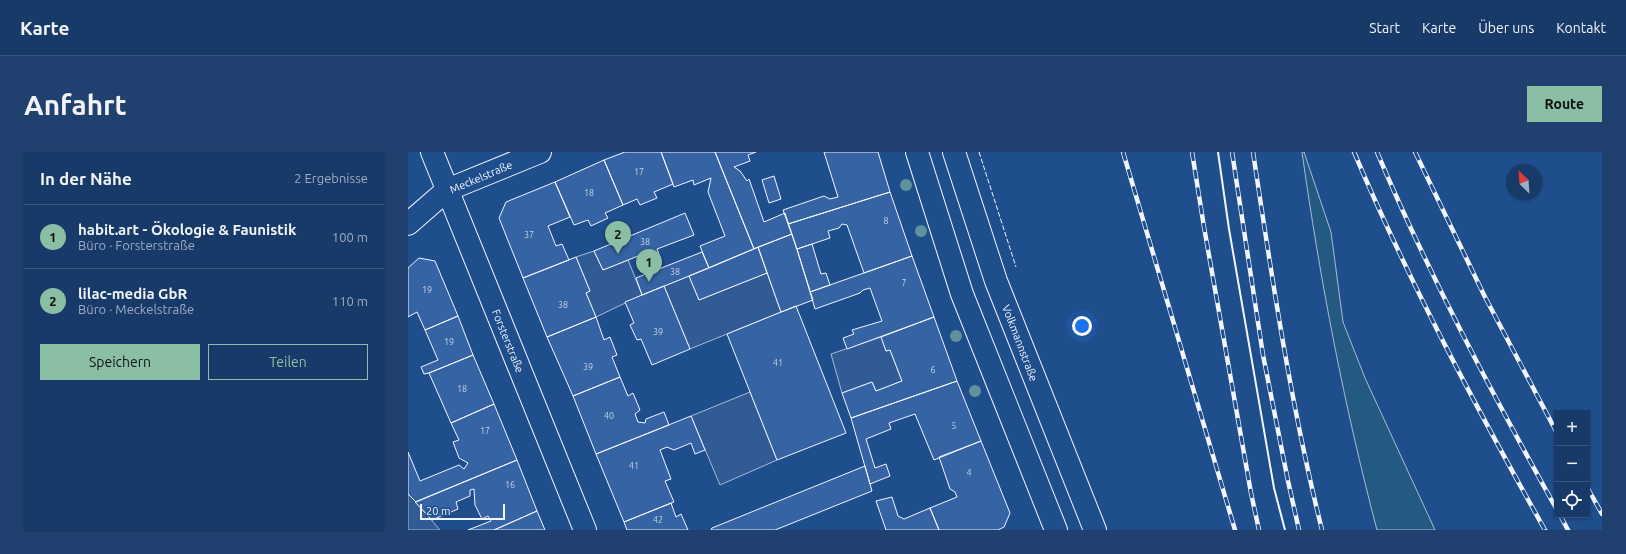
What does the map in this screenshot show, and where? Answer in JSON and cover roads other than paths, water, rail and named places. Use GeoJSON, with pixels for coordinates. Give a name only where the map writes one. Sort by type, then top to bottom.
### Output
{"type":"FeatureCollection","features":[{"type":"Feature","properties":{"kind":"main road","name":"Forsterstraße"},"geometry":{"type":"LineString","coordinates":[[432,152],[585,530]]}},
{"type":"Feature","properties":{"kind":"main road","name":"Meckelstraße"},"geometry":{"type":"LineString","coordinates":[[408,224],[447,190],[540,152]]}},
{"type":"Feature","properties":{"kind":"main road"},"geometry":{"type":"LineString","coordinates":[[917,152],[962,294],[1056,530]]}},
{"type":"Feature","properties":{"kind":"main road","name":"Volkmannstraße"},"geometry":{"type":"LineString","coordinates":[[954,152],[996,281],[1095,530]]}},
{"type":"Feature","properties":{"kind":"railway"},"geometry":{"type":"LineString","coordinates":[[1123,152],[1235,530]]}},
{"type":"Feature","properties":{"kind":"railway"},"geometry":{"type":"LineString","coordinates":[[1192,152],[1251,493],[1259,530]]}},
{"type":"Feature","properties":{"kind":"railway"},"geometry":{"type":"LineString","coordinates":[[1232,152],[1263,355],[1299,530]]}},
{"type":"Feature","properties":{"kind":"railway"},"geometry":{"type":"LineString","coordinates":[[1253,152],[1275,295],[1292,389],[1322,530]]}},
{"type":"Feature","properties":{"kind":"railway"},"geometry":{"type":"LineString","coordinates":[[1354,152],[1397,249],[1444,344],[1545,530]]}},
{"type":"Feature","properties":{"kind":"railway"},"geometry":{"type":"LineString","coordinates":[[1377,152],[1418,243],[1462,333],[1554,504]]}},
{"type":"Feature","properties":{"kind":"railway"},"geometry":{"type":"LineString","coordinates":[[1415,152],[1485,297],[1554,427]]}},
{"type":"Feature","properties":{"kind":"railway"},"geometry":{"type":"LineString","coordinates":[[1590,492],[1602,514]]}},
{"type":"Feature","properties":{"kind":"railway"},"geometry":{"type":"LineString","coordinates":[[1562,518],[1568,530]]}},
{"type":"Feature","properties":{"kind":"place","name":"lilac-media GbR"},"geometry":{"type":"Point","coordinates":[618,254]}},
{"type":"Feature","properties":{"kind":"place","name":"habit.art - Ökologie & Faunistik"},"geometry":{"type":"Point","coordinates":[649,282]}}]}
